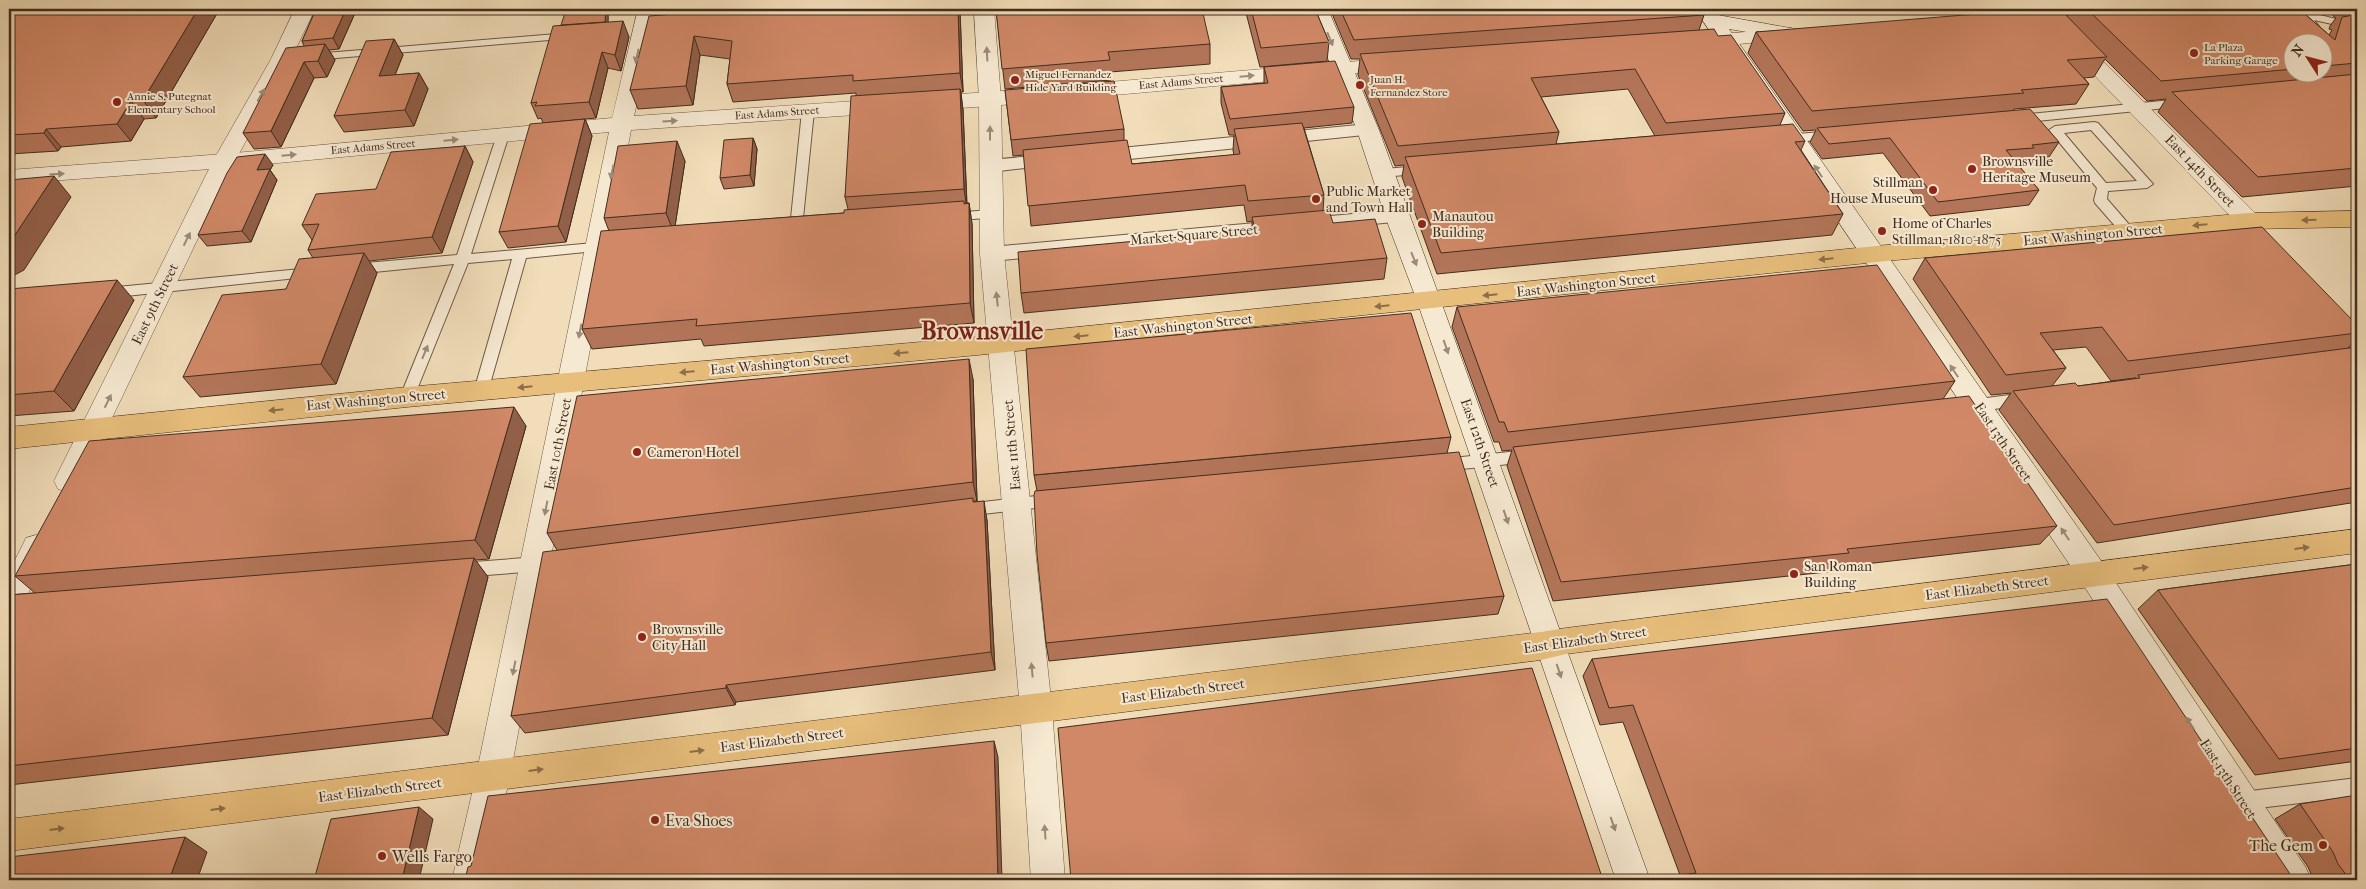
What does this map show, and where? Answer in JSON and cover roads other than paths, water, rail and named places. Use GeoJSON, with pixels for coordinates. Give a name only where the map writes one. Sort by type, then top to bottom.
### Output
{"type":"FeatureCollection","features":[{"type":"Feature","properties":{"kind":"main road","name":"East Washington Street"},"geometry":{"type":"LineString","coordinates":[[9,438],[407,397],[1002,344],[1874,254],[2249,221],[2356,220]]}},
{"type":"Feature","properties":{"kind":"main road","name":"East Elizabeth Street"},"geometry":{"type":"LineString","coordinates":[[9,835],[1541,646],[1550,643],[2357,541]]}},
{"type":"Feature","properties":{"kind":"street","name":"East 9th Street"},"geometry":{"type":"LineString","coordinates":[[19,603],[52,514],[224,161],[291,59],[305,9]]}},
{"type":"Feature","properties":{"kind":"street","name":"East 11th Street"},"geometry":{"type":"LineString","coordinates":[[984,9],[990,99],[992,254],[1036,709],[1048,880]]}},
{"type":"Feature","properties":{"kind":"street","name":"East 12th Street"},"geometry":{"type":"LineString","coordinates":[[1318,9],[1368,130],[1397,216],[1430,301],[1633,880]]}},
{"type":"Feature","properties":{"kind":"street"},"geometry":{"type":"LineString","coordinates":[[1682,43],[1803,33],[1738,26],[1708,14]]}},
{"type":"Feature","properties":{"kind":"street","name":"East 13th Street"},"geometry":{"type":"LineString","coordinates":[[1708,14],[1786,139],[1874,254],[1968,406],[2093,574],[2294,880]]}},
{"type":"Feature","properties":{"kind":"street","name":"East 10th Street"},"geometry":{"type":"LineString","coordinates":[[469,880],[544,563],[570,383],[607,246],[622,124],[644,25]]}},
{"type":"Feature","properties":{"kind":"street","name":"East 14th Street"},"geometry":{"type":"LineString","coordinates":[[2063,30],[2267,240]]}},
{"type":"Feature","properties":{"kind":"street","name":"East Adams Street"},"geometry":{"type":"LineString","coordinates":[[9,178],[224,161],[622,124],[990,99],[1414,63]]}},
{"type":"Feature","properties":{"kind":"street"},"geometry":{"type":"LineString","coordinates":[[990,166],[1368,130]]}},
{"type":"Feature","properties":{"kind":"street","name":"Market Square Street"},"geometry":{"type":"LineString","coordinates":[[992,254],[1397,216]]}},
{"type":"Feature","properties":{"kind":"lane"},"geometry":{"type":"LineString","coordinates":[[2302,11],[2330,14]]}},
{"type":"Feature","properties":{"kind":"lane"},"geometry":{"type":"LineString","coordinates":[[2302,11],[2316,31],[2320,32]]}},
{"type":"Feature","properties":{"kind":"lane"},"geometry":{"type":"LineString","coordinates":[[291,59],[584,35]]}},
{"type":"Feature","properties":{"kind":"lane"},"geometry":{"type":"LineString","coordinates":[[2002,120],[2195,102]]}},
{"type":"Feature","properties":{"kind":"lane"},"geometry":{"type":"LineString","coordinates":[[796,228],[808,111]]}},
{"type":"Feature","properties":{"kind":"lane"},"geometry":{"type":"LineString","coordinates":[[2071,114],[2083,127]]}},
{"type":"Feature","properties":{"kind":"lane"},"geometry":{"type":"LineString","coordinates":[[2094,126],[2146,184],[2103,187],[2055,130],[2094,126]]}},
{"type":"Feature","properties":{"kind":"lane"},"geometry":{"type":"LineString","coordinates":[[1786,139],[1845,134]]}},
{"type":"Feature","properties":{"kind":"lane"},"geometry":{"type":"LineString","coordinates":[[407,397],[463,258],[503,135]]}},
{"type":"Feature","properties":{"kind":"lane"},"geometry":{"type":"LineString","coordinates":[[1383,174],[1430,169]]}},
{"type":"Feature","properties":{"kind":"lane"},"geometry":{"type":"LineString","coordinates":[[2103,187],[2100,200],[2128,232]]}},
{"type":"Feature","properties":{"kind":"lane"},"geometry":{"type":"LineString","coordinates":[[942,218],[991,214]]}},
{"type":"Feature","properties":{"kind":"lane"},"geometry":{"type":"LineString","coordinates":[[95,294],[607,246]]}},
{"type":"Feature","properties":{"kind":"lane"},"geometry":{"type":"LineString","coordinates":[[481,391],[520,254]]}},
{"type":"Feature","properties":{"kind":"lane"},"geometry":{"type":"LineString","coordinates":[[1968,406],[2036,398]]}},
{"type":"Feature","properties":{"kind":"lane"},"geometry":{"type":"LineString","coordinates":[[1425,466],[1548,454]]}},
{"type":"Feature","properties":{"kind":"lane"},"geometry":{"type":"LineString","coordinates":[[948,512],[1067,499]]}},
{"type":"Feature","properties":{"kind":"lane"},"geometry":{"type":"LineString","coordinates":[[443,571],[544,563]]}},
{"type":"Feature","properties":{"kind":"lane"},"geometry":{"type":"LineString","coordinates":[[9,606],[19,603]]}},
{"type":"Feature","properties":{"kind":"lane"},"geometry":{"type":"LineString","coordinates":[[2242,801],[2357,787]]}},
{"type":"Feature","properties":{"kind":"place","name":"La Plaza Parking Garage"},"geometry":{"type":"Point","coordinates":[2194,53]}},
{"type":"Feature","properties":{"kind":"place","name":"Miguel Fernandez Hide Yard Building"},"geometry":{"type":"Point","coordinates":[1015,80]}},
{"type":"Feature","properties":{"kind":"place","name":"Juan H. Fernandez Store"},"geometry":{"type":"Point","coordinates":[1360,85]}},
{"type":"Feature","properties":{"kind":"place","name":"Annie S. Putegnat Elementary School"},"geometry":{"type":"Point","coordinates":[117,102]}},
{"type":"Feature","properties":{"kind":"place","name":"Brownsville Heritage Museum"},"geometry":{"type":"Point","coordinates":[1972,169]}},
{"type":"Feature","properties":{"kind":"place","name":"Stillman House Museum"},"geometry":{"type":"Point","coordinates":[1933,190]}},
{"type":"Feature","properties":{"kind":"place","name":"Public Market and Town Hall"},"geometry":{"type":"Point","coordinates":[1316,199]}},
{"type":"Feature","properties":{"kind":"place","name":"Manautou Building"},"geometry":{"type":"Point","coordinates":[1422,224]}},
{"type":"Feature","properties":{"kind":"place","name":"Home of Charles Stillman, 1810-1875"},"geometry":{"type":"Point","coordinates":[1882,231]}},
{"type":"Feature","properties":{"kind":"place","name":"Cameron Hotel"},"geometry":{"type":"Point","coordinates":[637,452]}},
{"type":"Feature","properties":{"kind":"place","name":"San Roman Building"},"geometry":{"type":"Point","coordinates":[1794,574]}},
{"type":"Feature","properties":{"kind":"place","name":"Brownsville City Hall"},"geometry":{"type":"Point","coordinates":[642,637]}},
{"type":"Feature","properties":{"kind":"place","name":"Eva Shoes"},"geometry":{"type":"Point","coordinates":[655,820]}},
{"type":"Feature","properties":{"kind":"place","name":"The Gem"},"geometry":{"type":"Point","coordinates":[2323,845]}},
{"type":"Feature","properties":{"kind":"place","name":"Wells Fargo"},"geometry":{"type":"Point","coordinates":[382,856]}},
{"type":"Feature","properties":{"kind":"district","name":"Brownsville"},"geometry":{"type":"Point","coordinates":[982,331]}}]}
